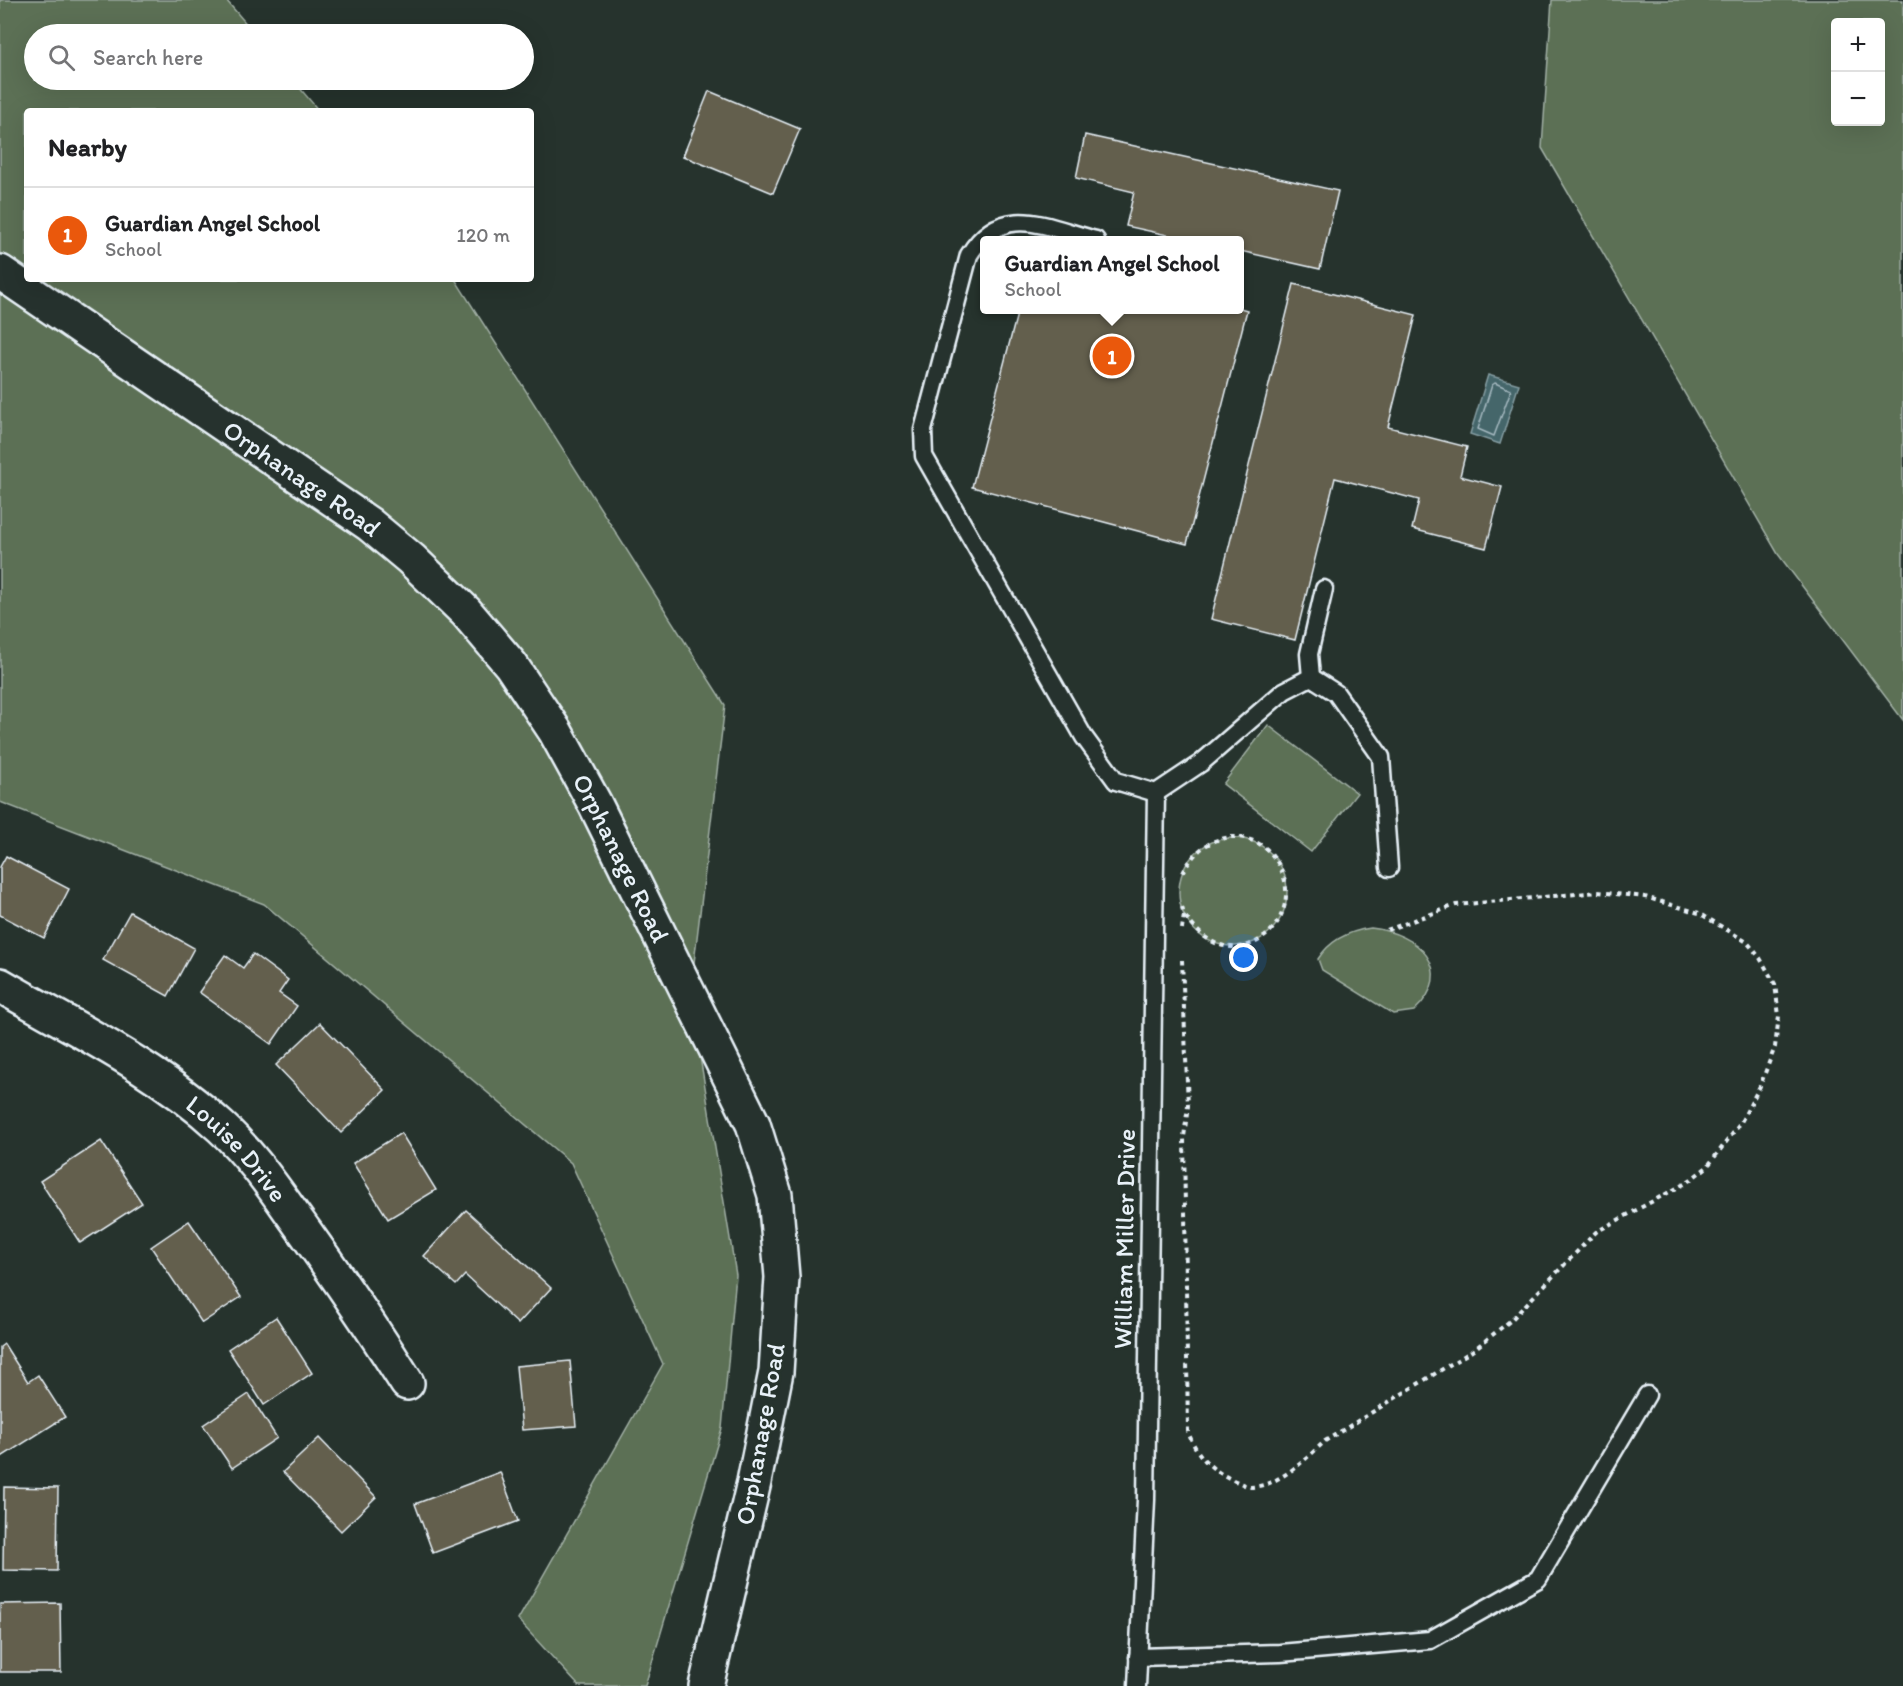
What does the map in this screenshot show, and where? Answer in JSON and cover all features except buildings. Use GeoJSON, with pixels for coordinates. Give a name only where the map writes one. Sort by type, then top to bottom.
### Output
{"type":"FeatureCollection","features":[{"type":"Feature","properties":{"kind":"main road","name":"Orphanage Road"},"geometry":{"type":"LineString","coordinates":[[0,272],[369,524],[411,559],[466,612],[511,665],[555,732],[595,804],[753,1124],[775,1194],[783,1277],[776,1372],[754,1482],[706,1686]]}},
{"type":"Feature","properties":{"kind":"main road","name":"Louise Drive"},"geometry":{"type":"LineString","coordinates":[[0,984],[137,1065],[191,1102],[222,1127],[260,1168],[373,1328],[407,1383]]}},
{"type":"Feature","properties":{"kind":"lane"},"geometry":{"type":"LineString","coordinates":[[982,236],[1003,223],[1027,222],[1081,236]]}},
{"type":"Feature","properties":{"kind":"lane"},"geometry":{"type":"LineString","coordinates":[[980,237],[969,255],[923,430],[924,456],[1084,737],[1116,781],[1156,793],[1201,764],[1284,691],[1311,677]]}},
{"type":"Feature","properties":{"kind":"lane"},"geometry":{"type":"LineString","coordinates":[[1311,677],[1309,654],[1324,589]]}},
{"type":"Feature","properties":{"kind":"lane"},"geometry":{"type":"LineString","coordinates":[[1311,677],[1336,693],[1382,757],[1389,868]]}},
{"type":"Feature","properties":{"kind":"lane","name":"William Miller Drive"},"geometry":{"type":"LineString","coordinates":[[1137,1686],[1146,1500],[1156,793]]}},
{"type":"Feature","properties":{"kind":"lane"},"geometry":{"type":"LineString","coordinates":[[1138,1657],[1280,1653],[1430,1640],[1538,1579],[1647,1395]]}},
{"type":"Feature","properties":{"kind":"path"},"geometry":{"type":"LineString","coordinates":[[1179,896],[1185,915],[1197,931],[1212,942],[1231,946],[1250,944],[1266,935],[1278,922],[1286,906],[1287,887],[1282,868],[1269,851],[1253,841],[1234,837],[1216,840],[1202,847],[1189,861],[1181,878]]}},
{"type":"Feature","properties":{"kind":"path"},"geometry":{"type":"LineString","coordinates":[[1182,958],[1188,1107],[1184,1137],[1188,1432],[1194,1448],[1207,1465],[1226,1477],[1251,1487],[1278,1478],[1305,1460],[1325,1441],[1472,1351],[1510,1321],[1596,1232],[1686,1183],[1707,1167],[1740,1124],[1760,1086],[1775,1047],[1779,1016],[1775,984],[1760,958],[1747,942],[1699,913],[1645,897],[1598,891],[1456,905],[1387,930]]}},
{"type":"Feature","properties":{"kind":"path"},"geometry":{"type":"LineString","coordinates":[[1182,935],[1185,915]]}},
{"type":"Feature","properties":{"kind":"green space"},"geometry":{"type":"Polygon","coordinates":[[[0,0],[226,0],[246,24],[24,24],[24,90],[301,90],[316,108],[24,108],[24,282],[457,282],[725,705],[690,996],[736,1275],[722,1428],[645,1686],[579,1686],[518,1620],[663,1364],[571,1163],[264,904],[0,802],[0,0]]]}},
{"type":"Feature","properties":{"kind":"green space"},"geometry":{"type":"Polygon","coordinates":[[[1552,0],[1903,0],[1903,720],[1778,554],[1542,148],[1552,0]]]}},
{"type":"Feature","properties":{"kind":"green space"},"geometry":{"type":"Polygon","coordinates":[[[1268,725],[1357,793],[1311,852],[1223,784],[1268,725]]]}},
{"type":"Feature","properties":{"kind":"green space"},"geometry":{"type":"Polygon","coordinates":[[[1233,838],[1254,842],[1271,854],[1283,871],[1287,892],[1283,913],[1271,930],[1254,942],[1233,946],[1212,942],[1195,930],[1183,913],[1179,892],[1183,871],[1195,854],[1212,842],[1233,838]]]}},
{"type":"Feature","properties":{"kind":"green space"},"geometry":{"type":"Polygon","coordinates":[[[1371,928],[1403,937],[1417,945],[1427,956],[1432,968],[1433,981],[1427,996],[1414,1011],[1393,1014],[1322,970],[1318,959],[1328,947],[1348,934],[1371,928]]]}},
{"type":"Feature","properties":{"kind":"water"},"geometry":{"type":"Polygon","coordinates":[[[1488,375],[1519,384],[1500,444],[1470,434],[1488,375]]]}},
{"type":"Feature","properties":{"kind":"place","name":"Guardian Angel School"},"geometry":{"type":"Point","coordinates":[1112,356]}}]}
